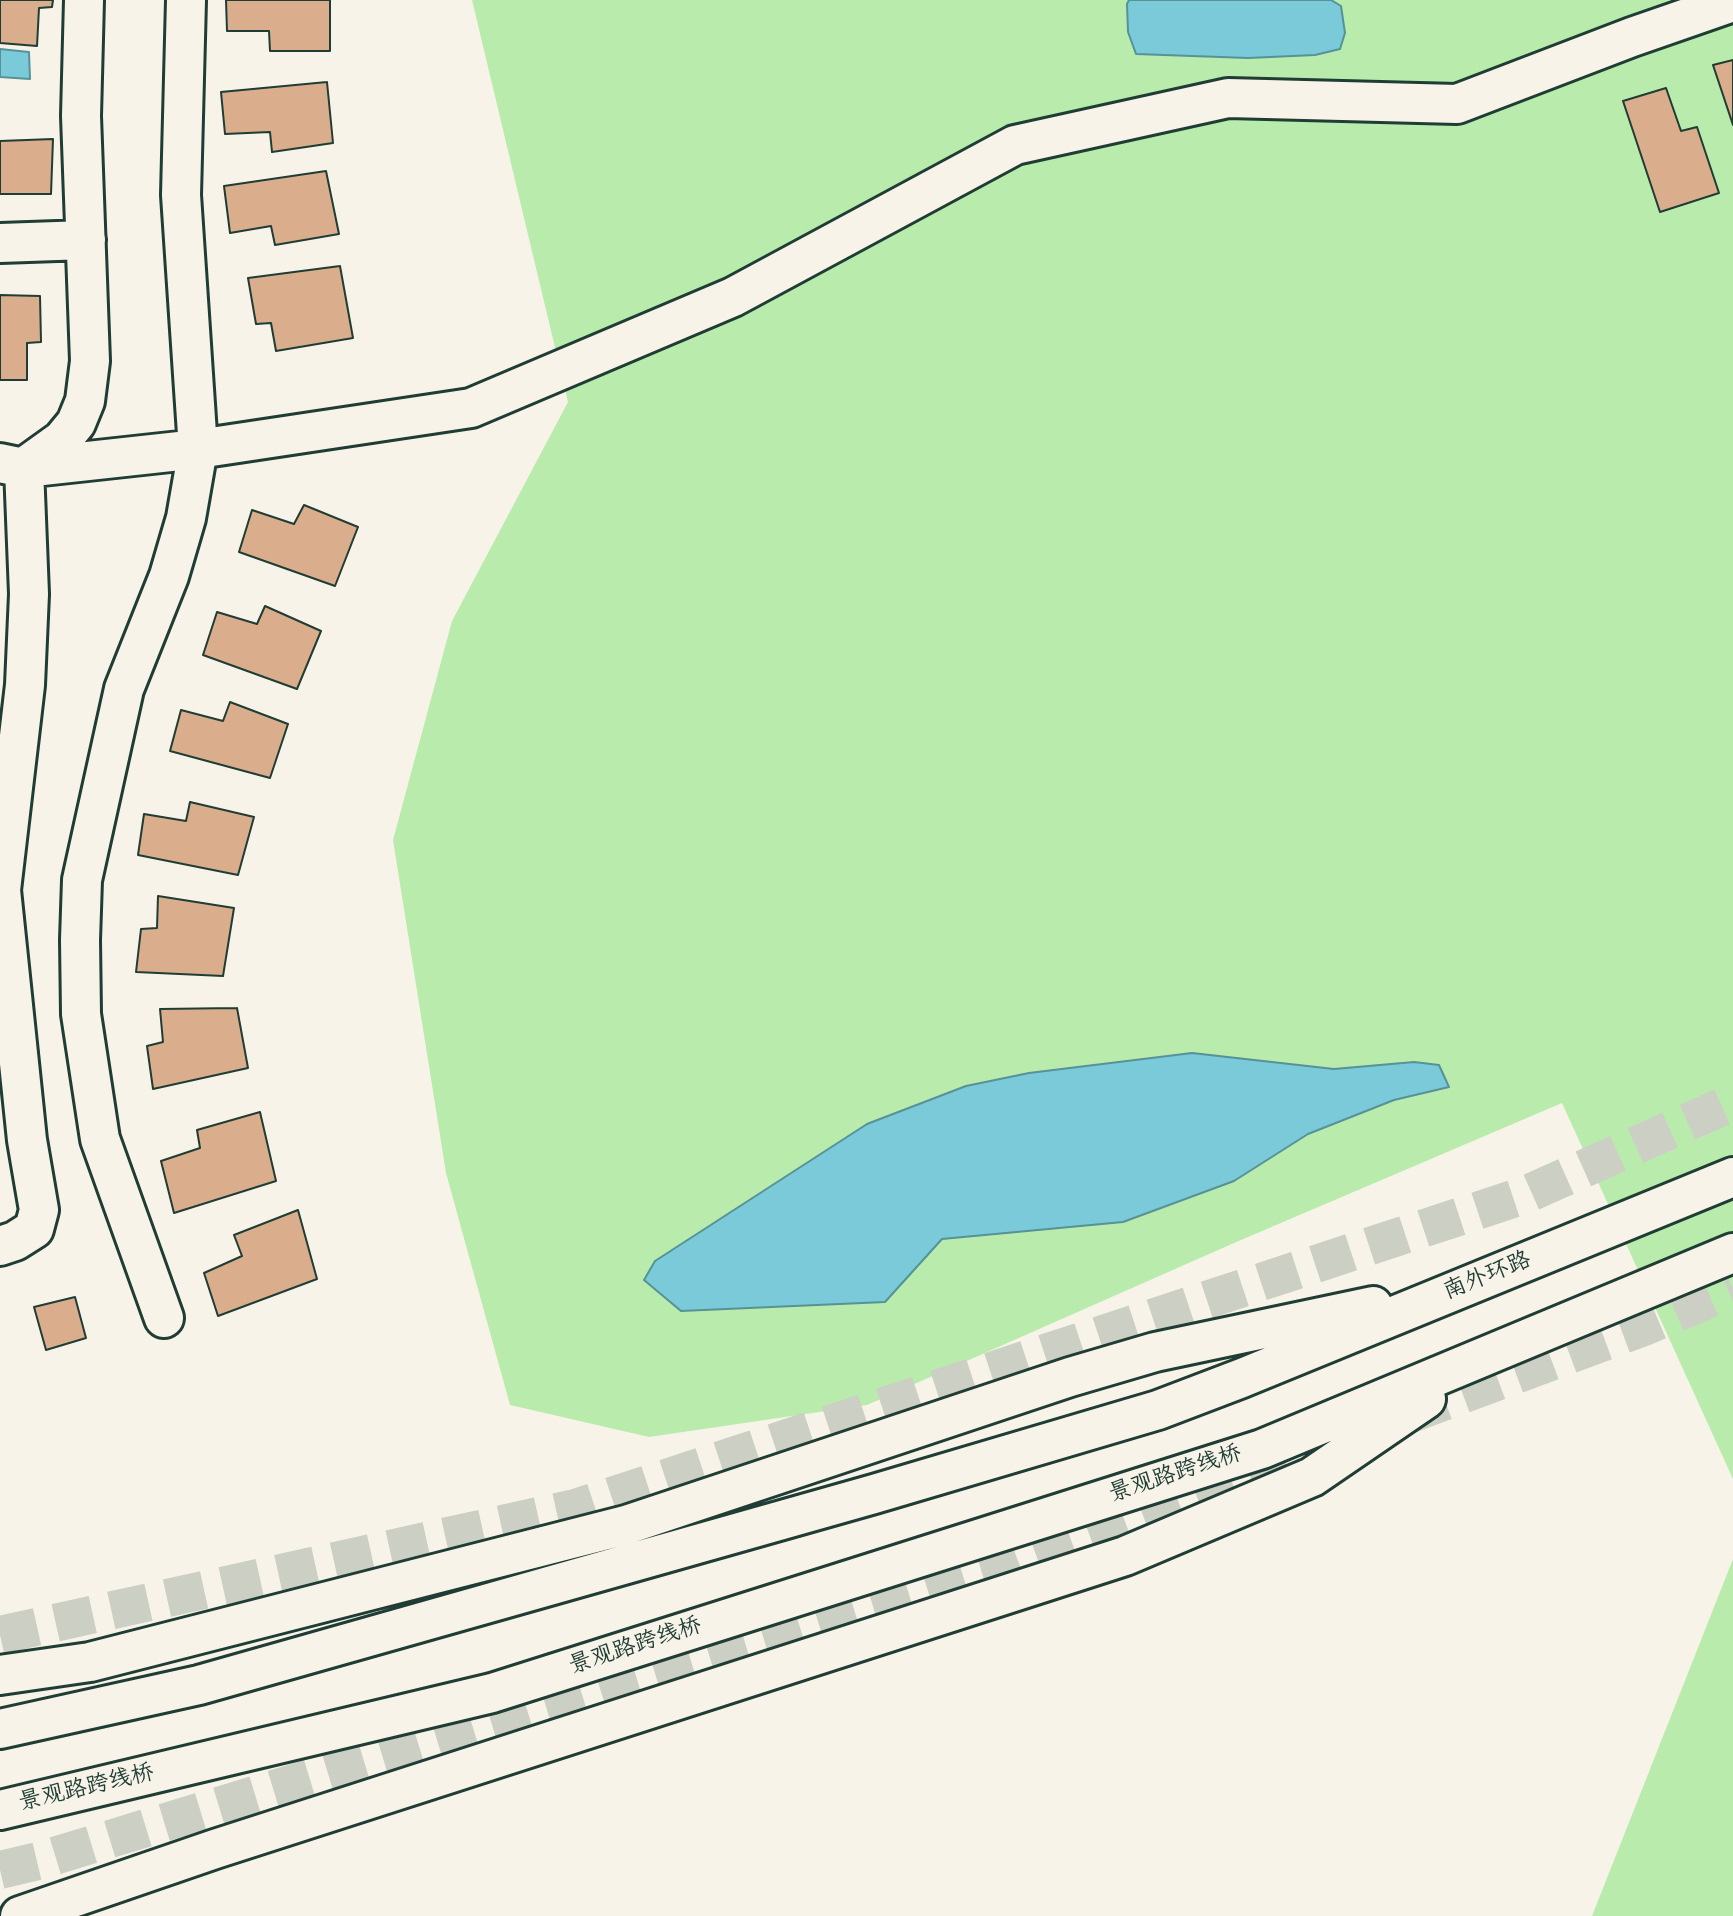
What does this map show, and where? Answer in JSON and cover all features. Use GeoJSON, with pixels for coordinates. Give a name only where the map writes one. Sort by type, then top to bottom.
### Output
{"type":"FeatureCollection","features":[{"type":"Feature","properties":{"kind":"main road"},"geometry":{"type":"LineString","coordinates":[[8,471],[62,440],[76,424],[85,401],[90,361],[81,116],[84,0]]}},
{"type":"Feature","properties":{"kind":"main road"},"geometry":{"type":"LineString","coordinates":[[164,1318],[100,1139],[81,1014],[82,880],[124,689],[169,576],[186,518],[198,449],[181,195],[186,0]]}},
{"type":"Feature","properties":{"kind":"main road"},"geometry":{"type":"LineString","coordinates":[[8,471],[198,449],[471,408],[733,297],[1015,145],[1228,99],[1457,104],[1632,37],[1733,2]]}},
{"type":"Feature","properties":{"kind":"main road"},"geometry":{"type":"LineString","coordinates":[[0,243],[86,240]]}},
{"type":"Feature","properties":{"kind":"main road"},"geometry":{"type":"LineString","coordinates":[[0,1247],[34,1229],[39,1210],[27,1140],[4,956],[1,890],[25,685],[13,651],[29,594],[8,471]]}},
{"type":"Feature","properties":{"kind":"main road","name":"南外环路"},"geometry":{"type":"LineString","coordinates":[[0,1729],[212,1681],[874,1494],[1158,1410],[1733,1177]]}},
{"type":"Feature","properties":{"kind":"main road"},"geometry":{"type":"LineString","coordinates":[[20,1916],[228,1844],[1125,1556],[1312,1477],[1488,1356],[1733,1253]]}},
{"type":"Feature","properties":{"kind":"main road"},"geometry":{"type":"LineString","coordinates":[[0,1675],[90,1662],[626,1525],[1070,1377],[1155,1352],[1468,1286]]}},
{"type":"Feature","properties":{"kind":"main road","name":"景观路跨线桥"},"geometry":{"type":"LineString","coordinates":[[0,1810],[492,1693],[1262,1449],[1488,1356]]}},
{"type":"Feature","properties":{"kind":"green space"},"geometry":{"type":"Polygon","coordinates":[[[472,0],[1733,0],[1733,1479],[1562,1103],[1234,1243],[867,1405],[649,1437],[510,1405],[446,1173],[393,840],[452,621],[568,402],[472,0]]]}},
{"type":"Feature","properties":{"kind":"green space"},"geometry":{"type":"Polygon","coordinates":[[[1733,1559],[1733,1916],[1592,1916],[1733,1559]]]}},
{"type":"Feature","properties":{"kind":"water"},"geometry":{"type":"Polygon","coordinates":[[[1129,0],[1331,0],[1341,6],[1345,33],[1340,49],[1315,55],[1248,58],[1136,54],[1128,32],[1129,0]]]}},
{"type":"Feature","properties":{"kind":"water"},"geometry":{"type":"Polygon","coordinates":[[[0,49],[29,52],[30,79],[0,77],[0,49]]]}},
{"type":"Feature","properties":{"kind":"water"},"geometry":{"type":"Polygon","coordinates":[[[1192,1053],[1334,1069],[1414,1062],[1439,1065],[1449,1087],[1394,1100],[1308,1134],[1234,1181],[1123,1222],[942,1239],[885,1302],[681,1311],[644,1280],[655,1261],[867,1124],[966,1086],[1029,1073],[1192,1053]]]}},
{"type":"Feature","properties":{"kind":"building"},"geometry":{"type":"Polygon","coordinates":[[[0,0],[53,0],[52,7],[39,8],[37,46],[0,43],[0,0]]]}},
{"type":"Feature","properties":{"kind":"building"},"geometry":{"type":"Polygon","coordinates":[[[226,0],[330,0],[330,51],[270,51],[269,31],[227,31],[226,0]]]}},
{"type":"Feature","properties":{"kind":"building"},"geometry":{"type":"Polygon","coordinates":[[[1733,60],[1733,125],[1713,65],[1733,60]]]}},
{"type":"Feature","properties":{"kind":"building"},"geometry":{"type":"Polygon","coordinates":[[[327,82],[333,143],[272,152],[270,132],[225,134],[221,92],[327,82]]]}},
{"type":"Feature","properties":{"kind":"building"},"geometry":{"type":"Polygon","coordinates":[[[1666,88],[1681,131],[1697,127],[1719,193],[1660,212],[1623,101],[1666,88]]]}},
{"type":"Feature","properties":{"kind":"building"},"geometry":{"type":"Polygon","coordinates":[[[53,139],[51,194],[0,194],[0,141],[53,139]]]}},
{"type":"Feature","properties":{"kind":"building"},"geometry":{"type":"Polygon","coordinates":[[[326,171],[339,234],[275,245],[271,226],[230,233],[224,186],[326,171]]]}},
{"type":"Feature","properties":{"kind":"building"},"geometry":{"type":"Polygon","coordinates":[[[340,266],[353,338],[276,351],[271,323],[256,324],[248,278],[340,266]]]}},
{"type":"Feature","properties":{"kind":"building"},"geometry":{"type":"Polygon","coordinates":[[[0,295],[40,296],[41,342],[27,343],[27,380],[0,380],[0,295]]]}},
{"type":"Feature","properties":{"kind":"building"},"geometry":{"type":"Polygon","coordinates":[[[304,505],[358,527],[335,586],[239,552],[252,510],[294,524],[304,505]]]}},
{"type":"Feature","properties":{"kind":"building"},"geometry":{"type":"Polygon","coordinates":[[[265,606],[321,631],[297,689],[203,655],[217,612],[257,624],[265,606]]]}},
{"type":"Feature","properties":{"kind":"building"},"geometry":{"type":"Polygon","coordinates":[[[230,702],[288,724],[270,778],[170,751],[181,710],[223,721],[230,702]]]}},
{"type":"Feature","properties":{"kind":"building"},"geometry":{"type":"Polygon","coordinates":[[[190,802],[254,817],[238,875],[138,855],[144,814],[186,821],[190,802]]]}},
{"type":"Feature","properties":{"kind":"building"},"geometry":{"type":"Polygon","coordinates":[[[158,896],[234,908],[223,976],[136,972],[141,929],[157,928],[158,896]]]}},
{"type":"Feature","properties":{"kind":"building"},"geometry":{"type":"Polygon","coordinates":[[[237,1008],[248,1068],[153,1089],[147,1046],[163,1042],[160,1009],[237,1008]]]}},
{"type":"Feature","properties":{"kind":"building"},"geometry":{"type":"Polygon","coordinates":[[[260,1112],[276,1181],[174,1213],[161,1161],[200,1148],[197,1130],[260,1112]]]}},
{"type":"Feature","properties":{"kind":"building"},"geometry":{"type":"Polygon","coordinates":[[[298,1210],[317,1279],[218,1316],[204,1273],[242,1256],[234,1235],[298,1210]]]}},
{"type":"Feature","properties":{"kind":"building"},"geometry":{"type":"Polygon","coordinates":[[[75,1297],[86,1338],[46,1350],[34,1307],[75,1297]]]}},
{"type":"Feature","properties":{"kind":"tunnel"},"geometry":{"type":"LineString","coordinates":[[0,1635],[575,1508],[1525,1195],[1733,1102]]}},
{"type":"Feature","properties":{"kind":"tunnel"},"geometry":{"type":"LineString","coordinates":[[0,1870],[38,1861],[998,1568],[1644,1327],[1733,1289]]}}]}
